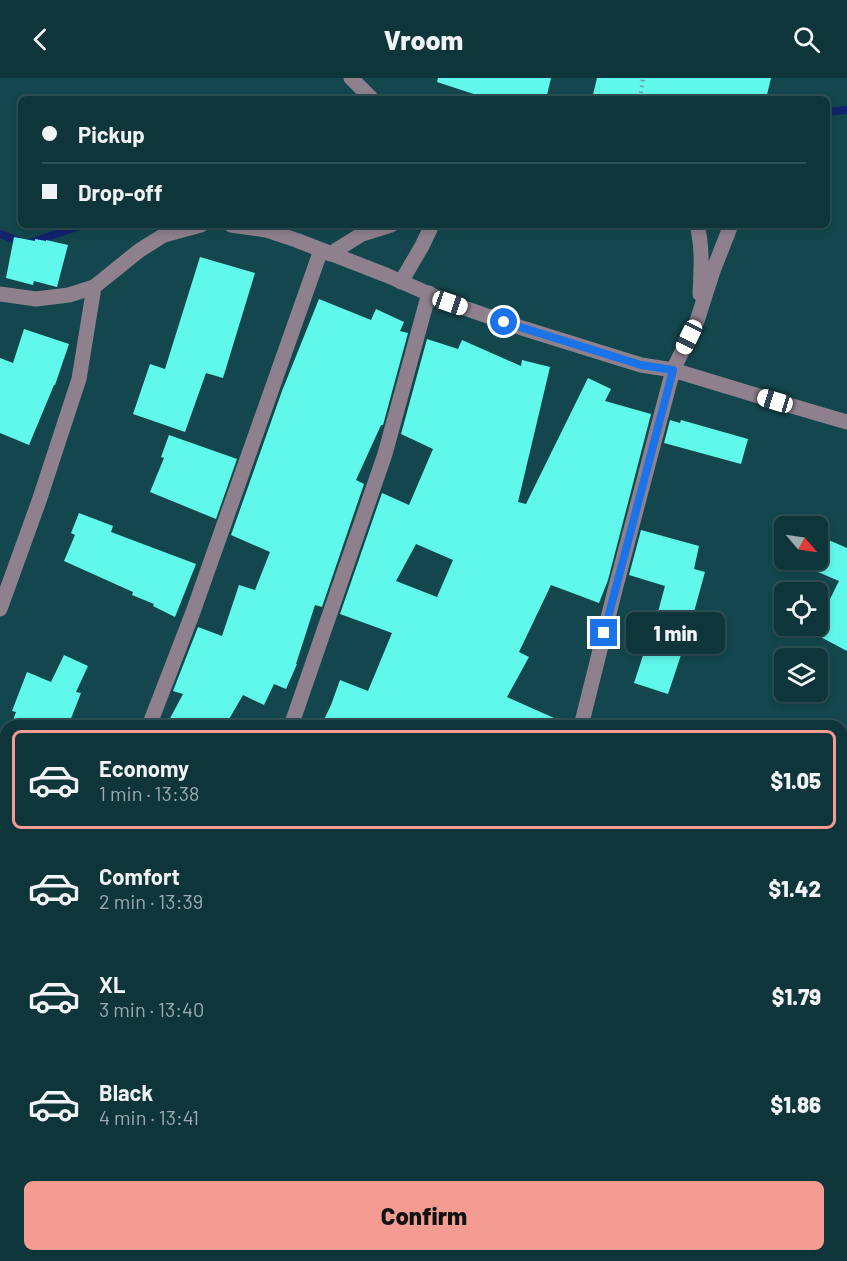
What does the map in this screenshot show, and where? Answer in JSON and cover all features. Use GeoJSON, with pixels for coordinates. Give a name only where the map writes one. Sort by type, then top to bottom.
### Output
{"type":"FeatureCollection","features":[{"type":"Feature","properties":{"kind":"street"},"geometry":{"type":"LineString","coordinates":[[351,78],[369,96]]}},
{"type":"Feature","properties":{"kind":"street"},"geometry":{"type":"LineString","coordinates":[[0,294],[36,299],[69,295],[94,286],[140,250],[164,235],[190,228]]}},
{"type":"Feature","properties":{"kind":"street"},"geometry":{"type":"LineString","coordinates":[[252,228],[266,230],[450,303],[567,343],[641,365],[673,370],[847,422]]}},
{"type":"Feature","properties":{"kind":"street"},"geometry":{"type":"LineString","coordinates":[[151,720],[325,252],[362,234],[381,228]]}},
{"type":"Feature","properties":{"kind":"street"},"geometry":{"type":"LineString","coordinates":[[401,282],[431,228]]}},
{"type":"Feature","properties":{"kind":"street"},"geometry":{"type":"LineString","coordinates":[[698,228],[701,270],[698,315]]}},
{"type":"Feature","properties":{"kind":"street"},"geometry":{"type":"LineString","coordinates":[[582,720],[673,370],[698,315],[730,228]]}},
{"type":"Feature","properties":{"kind":"street"},"geometry":{"type":"LineString","coordinates":[[0,609],[39,501],[79,379],[94,286]]}},
{"type":"Feature","properties":{"kind":"street"},"geometry":{"type":"LineString","coordinates":[[293,720],[385,453],[429,293]]}},
{"type":"Feature","properties":{"kind":"path"},"geometry":{"type":"LineString","coordinates":[[640,96],[643,78]]}},
{"type":"Feature","properties":{"kind":"building"},"geometry":{"type":"Polygon","coordinates":[[[438,78],[551,78],[547,96],[480,96],[437,82],[438,78]]]}},
{"type":"Feature","properties":{"kind":"building"},"geometry":{"type":"Polygon","coordinates":[[[597,78],[771,78],[767,96],[593,96],[597,78]]]}},
{"type":"Feature","properties":{"kind":"building"},"geometry":{"type":"Polygon","coordinates":[[[14,237],[68,245],[57,287],[34,281],[33,285],[6,278],[14,237]]]}},
{"type":"Feature","properties":{"kind":"building"},"geometry":{"type":"Polygon","coordinates":[[[200,257],[255,273],[223,378],[206,373],[185,432],[133,414],[150,364],[165,369],[200,257]]]}},
{"type":"Feature","properties":{"kind":"building"},"geometry":{"type":"Polygon","coordinates":[[[319,299],[371,320],[376,309],[404,322],[400,331],[408,333],[383,425],[356,480],[364,484],[322,607],[315,605],[297,664],[286,689],[274,684],[264,705],[243,695],[228,720],[169,720],[183,694],[173,691],[198,627],[222,636],[239,585],[255,590],[270,552],[231,535],[282,391],[319,299]]]}},
{"type":"Feature","properties":{"kind":"building"},"geometry":{"type":"Polygon","coordinates":[[[24,329],[69,344],[55,385],[29,445],[0,433],[0,358],[13,363],[24,329]]]}},
{"type":"Feature","properties":{"kind":"building"},"geometry":{"type":"Polygon","coordinates":[[[427,339],[458,349],[462,340],[521,366],[522,360],[550,367],[518,502],[526,504],[588,378],[611,389],[605,401],[651,414],[608,580],[599,603],[551,585],[519,652],[529,657],[507,697],[559,720],[324,720],[340,680],[368,691],[392,633],[340,614],[382,493],[409,505],[433,449],[401,434],[427,339]],[[416,544],[396,581],[437,597],[453,560],[416,544]]]}},
{"type":"Feature","properties":{"kind":"building"},"geometry":{"type":"Polygon","coordinates":[[[670,420],[680,423],[681,420],[748,439],[741,464],[664,443],[670,420]]]}},
{"type":"Feature","properties":{"kind":"building"},"geometry":{"type":"Polygon","coordinates":[[[169,435],[237,459],[216,519],[150,492],[164,458],[161,457],[169,435]]]}},
{"type":"Feature","properties":{"kind":"building"},"geometry":{"type":"Polygon","coordinates":[[[79,513],[113,526],[111,532],[196,564],[175,617],[153,606],[154,604],[132,595],[133,592],[64,561],[75,535],[71,533],[79,513]]]}},
{"type":"Feature","properties":{"kind":"building"},"geometry":{"type":"Polygon","coordinates":[[[641,530],[699,546],[694,569],[705,572],[668,694],[634,683],[650,634],[652,634],[665,586],[629,575],[641,530]]]}},
{"type":"Feature","properties":{"kind":"building"},"geometry":{"type":"Polygon","coordinates":[[[828,540],[847,548],[847,651],[819,636],[828,636],[828,603],[839,581],[813,570],[828,570],[828,540]]]}},
{"type":"Feature","properties":{"kind":"building"},"geometry":{"type":"Polygon","coordinates":[[[64,655],[88,666],[76,692],[81,693],[70,720],[13,720],[16,712],[12,711],[27,672],[51,682],[64,655]]]}},
{"type":"Feature","properties":{"kind":"waterway"},"geometry":{"type":"LineString","coordinates":[[830,112],[847,110]]}},
{"type":"Feature","properties":{"kind":"waterway"},"geometry":{"type":"LineString","coordinates":[[0,234],[27,244],[73,228]]}},
{"type":"Feature","properties":{"kind":"route"},"geometry":{"type":"LineString","coordinates":[[504,322],[641,365],[673,370],[604,633]]}}]}
